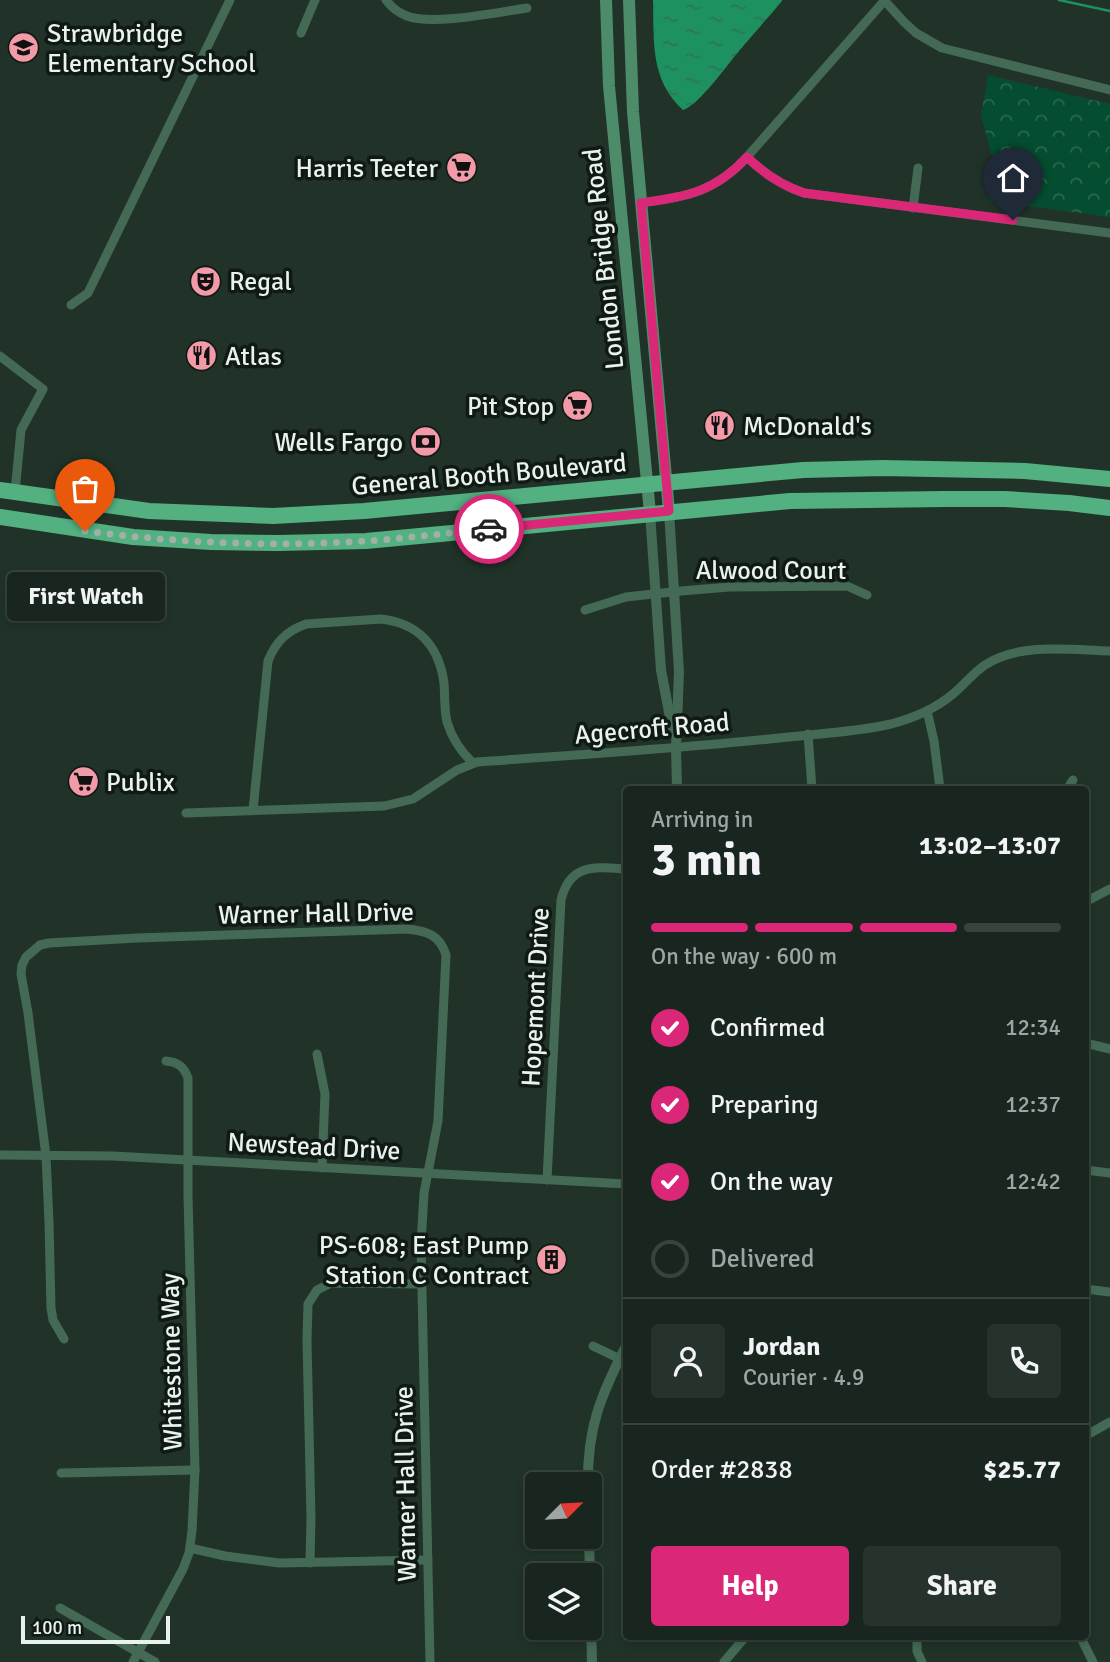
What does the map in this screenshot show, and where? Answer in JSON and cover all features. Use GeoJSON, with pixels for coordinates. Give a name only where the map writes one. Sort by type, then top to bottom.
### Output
{"type":"FeatureCollection","features":[{"type":"Feature","properties":{"kind":"highway","name":"General Booth Boulevard"},"geometry":{"type":"LineString","coordinates":[[7,491],[149,511],[273,516],[364,511],[803,470],[883,468],[1025,471],[1110,479]]}},
{"type":"Feature","properties":{"kind":"highway","name":"General Booth Boulevard"},"geometry":{"type":"LineString","coordinates":[[0,517],[133,537],[243,543],[366,541],[790,501],[1005,499],[1110,508]]}},
{"type":"Feature","properties":{"kind":"highway"},"geometry":{"type":"LineString","coordinates":[[133,537],[137,524],[146,520],[198,523],[234,515]]}},
{"type":"Feature","properties":{"kind":"main road","name":"London Bridge Road"},"geometry":{"type":"LineString","coordinates":[[607,0],[609,86],[650,513]]}},
{"type":"Feature","properties":{"kind":"main road","name":"London Bridge Road"},"geometry":{"type":"LineString","coordinates":[[629,0],[630,68],[669,511]]}},
{"type":"Feature","properties":{"kind":"street"},"geometry":{"type":"LineString","coordinates":[[71,305],[88,293],[230,0]]}},
{"type":"Feature","properties":{"kind":"street"},"geometry":{"type":"LineString","coordinates":[[301,33],[315,0]]}},
{"type":"Feature","properties":{"kind":"street"},"geometry":{"type":"LineString","coordinates":[[386,0],[407,16],[432,20],[527,8]]}},
{"type":"Feature","properties":{"kind":"street"},"geometry":{"type":"LineString","coordinates":[[641,203],[700,191],[730,172],[747,157],[884,0],[916,33],[942,48],[1110,90]]}},
{"type":"Feature","properties":{"kind":"street"},"geometry":{"type":"LineString","coordinates":[[747,157],[773,180],[804,193],[1110,233]]}},
{"type":"Feature","properties":{"kind":"street"},"geometry":{"type":"LineString","coordinates":[[913,208],[918,169]]}},
{"type":"Feature","properties":{"kind":"street"},"geometry":{"type":"LineString","coordinates":[[0,356],[43,389],[21,430],[7,491]]}},
{"type":"Feature","properties":{"kind":"street"},"geometry":{"type":"LineString","coordinates":[[669,511],[679,672],[677,786]]}},
{"type":"Feature","properties":{"kind":"street"},"geometry":{"type":"LineString","coordinates":[[650,513],[661,670],[676,748]]}},
{"type":"Feature","properties":{"kind":"street","name":"Alwood Court"},"geometry":{"type":"LineString","coordinates":[[585,610],[626,597],[729,587],[847,586],[867,595]]}},
{"type":"Feature","properties":{"kind":"street"},"geometry":{"type":"LineString","coordinates":[[253,810],[268,661],[278,642],[286,634],[306,624],[380,619],[393,620],[415,630],[437,656],[444,684],[447,722],[459,748],[473,763]]}},
{"type":"Feature","properties":{"kind":"street","name":"Agecroft Road"},"geometry":{"type":"LineString","coordinates":[[186,813],[384,806],[424,793],[457,770],[473,763],[676,748],[878,726],[895,723],[927,711],[952,695],[985,665],[998,658],[1042,650],[1110,651]]}},
{"type":"Feature","properties":{"kind":"street"},"geometry":{"type":"LineString","coordinates":[[927,711],[940,786]]}},
{"type":"Feature","properties":{"kind":"street"},"geometry":{"type":"LineString","coordinates":[[808,734],[812,786]]}},
{"type":"Feature","properties":{"kind":"street"},"geometry":{"type":"LineString","coordinates":[[1069,786],[1073,780]]}},
{"type":"Feature","properties":{"kind":"street","name":"Hopemont Drive"},"geometry":{"type":"LineString","coordinates":[[547,1180],[563,890],[575,874],[585,870],[595,867],[623,869]]}},
{"type":"Feature","properties":{"kind":"street"},"geometry":{"type":"LineString","coordinates":[[1089,900],[1110,889]]}},
{"type":"Feature","properties":{"kind":"street","name":"Warner Hall Drive"},"geometry":{"type":"LineString","coordinates":[[64,1339],[53,1320],[51,1308],[46,1156],[21,974],[22,965],[32,950],[49,943],[137,937],[407,929],[424,930],[433,934],[446,955],[438,1121],[424,1193],[421,1244],[430,1662]]}},
{"type":"Feature","properties":{"kind":"street"},"geometry":{"type":"LineString","coordinates":[[1089,1044],[1110,1049]]}},
{"type":"Feature","properties":{"kind":"street"},"geometry":{"type":"LineString","coordinates":[[317,1054],[325,1094],[322,1168]]}},
{"type":"Feature","properties":{"kind":"street","name":"Whitestone Way"},"geometry":{"type":"LineString","coordinates":[[133,1662],[183,1569],[192,1531],[195,1470],[188,1078],[182,1066],[166,1061]]}},
{"type":"Feature","properties":{"kind":"street","name":"Newstead Drive"},"geometry":{"type":"LineString","coordinates":[[0,1155],[113,1156],[623,1184]]}},
{"type":"Feature","properties":{"kind":"street"},"geometry":{"type":"LineString","coordinates":[[1089,1170],[1110,1173]]}},
{"type":"Feature","properties":{"kind":"street"},"geometry":{"type":"LineString","coordinates":[[310,1563],[308,1304],[317,1290],[331,1283],[421,1284]]}},
{"type":"Feature","properties":{"kind":"street"},"geometry":{"type":"LineString","coordinates":[[1089,1289],[1110,1292]]}},
{"type":"Feature","properties":{"kind":"street"},"geometry":{"type":"LineString","coordinates":[[593,1346],[620,1359]]}},
{"type":"Feature","properties":{"kind":"street"},"geometry":{"type":"LineString","coordinates":[[587,1472],[595,1419],[606,1384],[623,1352]]}},
{"type":"Feature","properties":{"kind":"street"},"geometry":{"type":"LineString","coordinates":[[1089,1434],[1110,1422]]}},
{"type":"Feature","properties":{"kind":"street"},"geometry":{"type":"LineString","coordinates":[[61,1473],[195,1470]]}},
{"type":"Feature","properties":{"kind":"street"},"geometry":{"type":"LineString","coordinates":[[190,1548],[279,1563],[428,1560]]}},
{"type":"Feature","properties":{"kind":"street"},"geometry":{"type":"LineString","coordinates":[[589,1549],[592,1662]]}},
{"type":"Feature","properties":{"kind":"street"},"geometry":{"type":"LineString","coordinates":[[60,1608],[155,1662]]}},
{"type":"Feature","properties":{"kind":"street"},"geometry":{"type":"LineString","coordinates":[[724,1662],[743,1640]]}},
{"type":"Feature","properties":{"kind":"street"},"geometry":{"type":"LineString","coordinates":[[917,1640],[917,1651],[922,1662]]}},
{"type":"Feature","properties":{"kind":"street"},"geometry":{"type":"LineString","coordinates":[[1082,1640],[1093,1662]]}},
{"type":"Feature","properties":{"kind":"green space"},"geometry":{"type":"Polygon","coordinates":[[[988,75],[1110,104],[1110,217],[989,201],[992,157],[981,115],[988,75]]]}},
{"type":"Feature","properties":{"kind":"water"},"geometry":{"type":"Polygon","coordinates":[[[653,0],[782,1],[705,93],[683,110],[672,98],[659,73],[654,45],[653,0]]]}},
{"type":"Feature","properties":{"kind":"waterway"},"geometry":{"type":"LineString","coordinates":[[1059,0],[1110,11]]}},
{"type":"Feature","properties":{"kind":"way so far"},"geometry":{"type":"LineString","coordinates":[[85,531],[173,540],[278,543],[366,541],[489,529]]}},
{"type":"Feature","properties":{"kind":"place","name":"Strawbridge Elementary School"},"geometry":{"type":"Point","coordinates":[24,48]}},
{"type":"Feature","properties":{"kind":"place","name":"Harris Teeter"},"geometry":{"type":"Point","coordinates":[461,168]}},
{"type":"Feature","properties":{"kind":"place","name":"Regal"},"geometry":{"type":"Point","coordinates":[206,281]}},
{"type":"Feature","properties":{"kind":"place","name":"Atlas"},"geometry":{"type":"Point","coordinates":[202,356]}},
{"type":"Feature","properties":{"kind":"place","name":"Pit Stop"},"geometry":{"type":"Point","coordinates":[577,406]}},
{"type":"Feature","properties":{"kind":"place","name":"McDonald's"},"geometry":{"type":"Point","coordinates":[720,426]}},
{"type":"Feature","properties":{"kind":"place","name":"Wells Fargo"},"geometry":{"type":"Point","coordinates":[426,442]}},
{"type":"Feature","properties":{"kind":"place","name":"First Watch"},"geometry":{"type":"Point","coordinates":[85,531]}},
{"type":"Feature","properties":{"kind":"place","name":"Publix"},"geometry":{"type":"Point","coordinates":[83,782]}},
{"type":"Feature","properties":{"kind":"place","name":"PS-608; East Pump Station C Contract"},"geometry":{"type":"Point","coordinates":[552,1260]}},
{"type":"Feature","properties":{"kind":"route"},"geometry":{"type":"LineString","coordinates":[[489,529],[669,511],[641,203],[700,191],[715,183],[747,157],[773,180],[804,193],[1013,220]]}}]}
